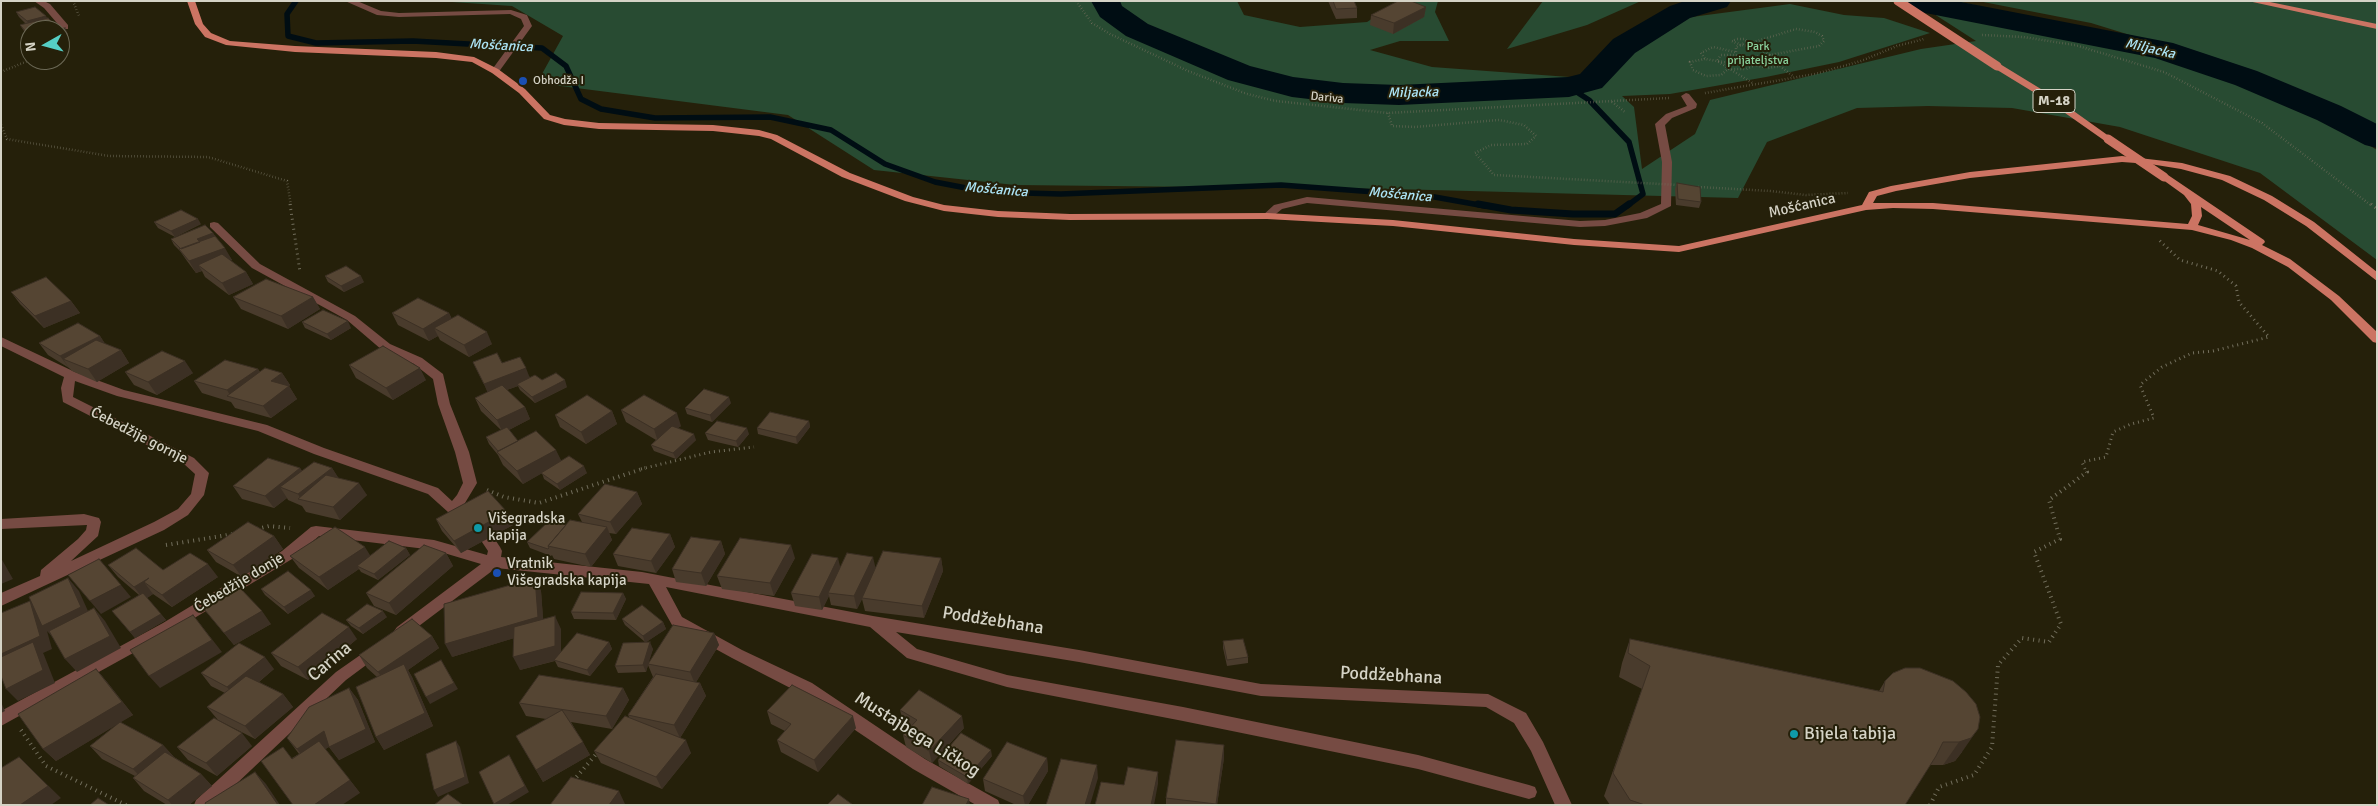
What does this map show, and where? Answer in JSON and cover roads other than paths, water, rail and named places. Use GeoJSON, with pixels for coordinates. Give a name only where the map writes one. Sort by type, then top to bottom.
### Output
{"type":"FeatureCollection","features":[{"type":"Feature","properties":{"kind":"main road","name":"Mošćanica"},"geometry":{"type":"LineString","coordinates":[[191,1],[199,24],[208,35],[229,43],[333,51],[436,55],[474,60],[496,71],[522,91],[547,117],[556,120],[599,126],[713,128],[758,133],[774,137],[846,175],[909,198],[944,208],[998,214],[1267,216],[1393,223],[1574,242],[1679,249],[1866,207],[1893,205],[1933,206],[2192,227],[2256,246],[2291,265]]}},
{"type":"Feature","properties":{"kind":"main road","name":"M-18"},"geometry":{"type":"LineString","coordinates":[[1898,1],[2051,99],[2291,265],[2335,298],[2377,339]]}},
{"type":"Feature","properties":{"kind":"main road"},"geometry":{"type":"LineString","coordinates":[[2252,1],[2377,28]]}},
{"type":"Feature","properties":{"kind":"main road"},"geometry":{"type":"LineString","coordinates":[[1866,207],[1874,194],[1895,188],[1970,175],[2095,162],[2122,160],[2150,161],[2182,166],[2226,178],[2268,198],[2310,224],[2377,278]]}},
{"type":"Feature","properties":{"kind":"main road"},"geometry":{"type":"LineString","coordinates":[[2186,192],[2196,204],[2197,216],[2192,227]]}},
{"type":"Feature","properties":{"kind":"street"},"geometry":{"type":"LineString","coordinates":[[38,1],[47,6],[58,20]]}},
{"type":"Feature","properties":{"kind":"street"},"geometry":{"type":"LineString","coordinates":[[349,1],[380,14],[399,16],[512,12],[524,17],[528,26],[496,71]]}},
{"type":"Feature","properties":{"kind":"street"},"geometry":{"type":"LineString","coordinates":[[1267,216],[1278,207],[1307,200],[1580,224],[1605,223],[1643,216],[1666,206],[1667,162],[1660,124],[1669,116],[1691,108],[1692,104],[1686,96]]}},
{"type":"Feature","properties":{"kind":"street"},"geometry":{"type":"LineString","coordinates":[[214,225],[256,266],[352,318],[386,347],[418,361],[439,377],[444,404],[462,452],[470,483],[462,498],[452,509]]}},
{"type":"Feature","properties":{"kind":"street"},"geometry":{"type":"LineString","coordinates":[[1,341],[72,376],[121,393],[262,428],[319,451],[433,491],[452,509],[468,518]]}},
{"type":"Feature","properties":{"kind":"street","name":"Ćebedžije gornje"},"geometry":{"type":"LineString","coordinates":[[1,600],[159,526],[183,512],[198,495],[202,473],[189,461],[67,400],[72,376]]}},
{"type":"Feature","properties":{"kind":"street"},"geometry":{"type":"LineString","coordinates":[[1,524],[84,519],[94,522],[93,532],[83,543],[30,586]]}},
{"type":"Feature","properties":{"kind":"street","name":"Ćebedžije donje"},"geometry":{"type":"LineString","coordinates":[[6,717],[168,627],[286,555],[316,531],[434,545],[493,562]]}},
{"type":"Feature","properties":{"kind":"street"},"geometry":{"type":"LineString","coordinates":[[487,539],[495,551],[493,562]]}},
{"type":"Feature","properties":{"kind":"street","name":"Poddžebhana"},"geometry":{"type":"LineString","coordinates":[[493,562],[642,577],[873,622],[1079,656],[1261,690],[1488,701],[1520,718],[1537,747],[1564,805]]}},
{"type":"Feature","properties":{"kind":"street","name":"Carina"},"geometry":{"type":"LineString","coordinates":[[202,805],[341,676],[493,562]]}},
{"type":"Feature","properties":{"kind":"street","name":"Mustajbega Ličkog"},"geometry":{"type":"LineString","coordinates":[[655,581],[677,621],[737,654],[806,688],[919,764],[992,805]]}},
{"type":"Feature","properties":{"kind":"street"},"geometry":{"type":"LineString","coordinates":[[873,622],[912,654],[1007,681],[1183,714],[1418,762],[1529,792]]}},
{"type":"Feature","properties":{"kind":"waterway","name":"Mošćanica"},"geometry":{"type":"LineString","coordinates":[[296,1],[287,14],[288,36],[316,43],[413,41],[542,48],[566,66],[581,99],[601,109],[655,118],[770,117],[831,130],[885,164],[935,182],[987,192],[1061,194],[1281,185],[1429,196],[1485,206]]}},
{"type":"Feature","properties":{"kind":"waterway","name":"Miljacka"},"geometry":{"type":"LineString","coordinates":[[1105,1],[1110,11],[1137,30],[1239,73],[1292,87],[1343,93],[1399,95],[1569,87],[1591,81],[1624,46],[1680,12],[1717,1]]}},
{"type":"Feature","properties":{"kind":"waterway","name":"Miljacka"},"geometry":{"type":"LineString","coordinates":[[1910,1],[2162,50],[2246,78],[2329,113],[2377,138]]}},
{"type":"Feature","properties":{"kind":"waterway","name":"Mošćanica"},"geometry":{"type":"LineString","coordinates":[[1569,87],[1589,100],[1629,142],[1643,194],[1627,206]]}},
{"type":"Feature","properties":{"kind":"waterway","name":"Mošćanica"},"geometry":{"type":"LineString","coordinates":[[1478,204],[1511,210],[1573,214],[1615,214],[1629,204]]}},
{"type":"Feature","properties":{"kind":"place","name":"Obhodža I"},"geometry":{"type":"Point","coordinates":[523,81]}},
{"type":"Feature","properties":{"kind":"place","name":"Višegradska kapija"},"geometry":{"type":"Point","coordinates":[478,528]}},
{"type":"Feature","properties":{"kind":"place","name":"Vratnik Višegradska kapija"},"geometry":{"type":"Point","coordinates":[497,573]}},
{"type":"Feature","properties":{"kind":"place","name":"Bijela tabija"},"geometry":{"type":"Point","coordinates":[1794,734]}},
{"type":"Feature","properties":{"kind":"park label","name":"Park prijateljstva"},"geometry":{"type":"Point","coordinates":[1758,54]}}]}
